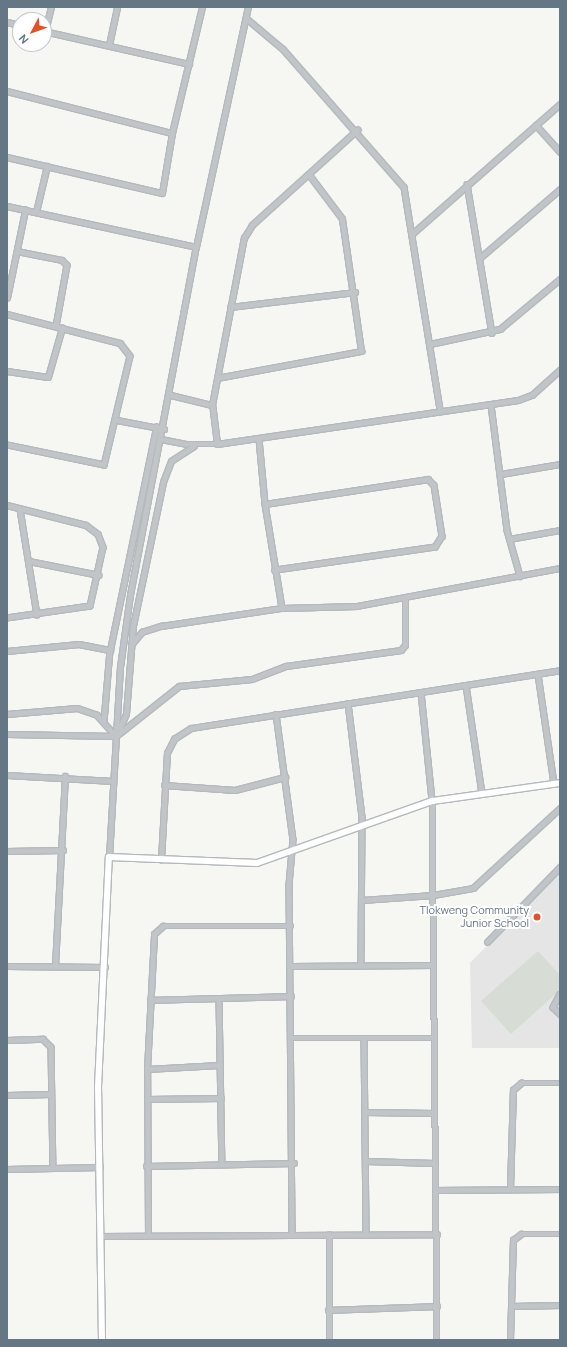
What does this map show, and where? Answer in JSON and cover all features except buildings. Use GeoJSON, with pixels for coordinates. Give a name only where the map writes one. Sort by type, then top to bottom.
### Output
{"type":"FeatureCollection","features":[{"type":"Feature","properties":{"kind":"street"},"geometry":{"type":"LineString","coordinates":[[109,45],[117,7]]}},
{"type":"Feature","properties":{"kind":"street"},"geometry":{"type":"LineString","coordinates":[[7,157],[162,193],[172,133],[202,7]]}},
{"type":"Feature","properties":{"kind":"street"},"geometry":{"type":"LineString","coordinates":[[102,1340],[98,1087],[113,781],[126,625],[161,439],[171,395],[196,247],[248,7]]}},
{"type":"Feature","properties":{"kind":"street"},"geometry":{"type":"LineString","coordinates":[[246,18],[283,49],[357,130],[404,187],[440,410]]}},
{"type":"Feature","properties":{"kind":"street"},"geometry":{"type":"LineString","coordinates":[[52,33],[189,64]]}},
{"type":"Feature","properties":{"kind":"street"},"geometry":{"type":"LineString","coordinates":[[7,92],[172,133]]}},
{"type":"Feature","properties":{"kind":"street"},"geometry":{"type":"LineString","coordinates":[[412,234],[467,184],[560,104]]}},
{"type":"Feature","properties":{"kind":"street"},"geometry":{"type":"LineString","coordinates":[[536,125],[560,152]]}},
{"type":"Feature","properties":{"kind":"street"},"geometry":{"type":"LineString","coordinates":[[217,444],[212,405],[230,307],[249,230],[357,130]]}},
{"type":"Feature","properties":{"kind":"street"},"geometry":{"type":"LineString","coordinates":[[36,212],[47,166]]}},
{"type":"Feature","properties":{"kind":"street"},"geometry":{"type":"LineString","coordinates":[[217,378],[359,354],[362,350],[355,292],[342,219],[309,176]]}},
{"type":"Feature","properties":{"kind":"street"},"geometry":{"type":"LineString","coordinates":[[467,184],[481,257],[492,333]]}},
{"type":"Feature","properties":{"kind":"street"},"geometry":{"type":"LineString","coordinates":[[481,257],[560,189]]}},
{"type":"Feature","properties":{"kind":"street"},"geometry":{"type":"LineString","coordinates":[[7,206],[196,247]]}},
{"type":"Feature","properties":{"kind":"street"},"geometry":{"type":"LineString","coordinates":[[7,298],[25,210]]}},
{"type":"Feature","properties":{"kind":"street"},"geometry":{"type":"LineString","coordinates":[[17,251],[62,260],[67,265],[56,326]]}},
{"type":"Feature","properties":{"kind":"street"},"geometry":{"type":"LineString","coordinates":[[430,344],[492,333],[560,279]]}},
{"type":"Feature","properties":{"kind":"street"},"geometry":{"type":"LineString","coordinates":[[230,307],[355,292]]}},
{"type":"Feature","properties":{"kind":"street"},"geometry":{"type":"LineString","coordinates":[[7,314],[120,342],[129,352],[130,364],[108,460],[102,466],[7,445]]}},
{"type":"Feature","properties":{"kind":"street"},"geometry":{"type":"LineString","coordinates":[[7,371],[41,379],[48,377],[62,328]]}},
{"type":"Feature","properties":{"kind":"street"},"geometry":{"type":"LineString","coordinates":[[161,439],[196,445],[217,444],[260,439],[440,410],[491,405],[526,398],[560,370]]}},
{"type":"Feature","properties":{"kind":"street"},"geometry":{"type":"LineString","coordinates":[[171,395],[212,405]]}},
{"type":"Feature","properties":{"kind":"street"},"geometry":{"type":"LineString","coordinates":[[491,405],[509,539],[520,576]]}},
{"type":"Feature","properties":{"kind":"street"},"geometry":{"type":"LineString","coordinates":[[117,420],[164,429]]}},
{"type":"Feature","properties":{"kind":"street"},"geometry":{"type":"LineString","coordinates":[[104,721],[110,650],[156,427]]}},
{"type":"Feature","properties":{"kind":"street"},"geometry":{"type":"LineString","coordinates":[[260,439],[265,504],[282,608]]}},
{"type":"Feature","properties":{"kind":"street"},"geometry":{"type":"LineString","coordinates":[[116,734],[126,714],[130,645],[168,465],[175,456],[196,445]]}},
{"type":"Feature","properties":{"kind":"street"},"geometry":{"type":"LineString","coordinates":[[501,474],[560,464]]}},
{"type":"Feature","properties":{"kind":"street"},"geometry":{"type":"LineString","coordinates":[[265,504],[428,479],[434,485],[442,536],[436,547],[276,570]]}},
{"type":"Feature","properties":{"kind":"street"},"geometry":{"type":"LineString","coordinates":[[7,505],[92,528],[103,547],[94,600],[87,608],[7,618]]}},
{"type":"Feature","properties":{"kind":"street"},"geometry":{"type":"LineString","coordinates":[[20,509],[37,615]]}},
{"type":"Feature","properties":{"kind":"street"},"geometry":{"type":"LineString","coordinates":[[509,539],[560,530]]}},
{"type":"Feature","properties":{"kind":"street"},"geometry":{"type":"LineString","coordinates":[[29,561],[98,575]]}},
{"type":"Feature","properties":{"kind":"street"},"geometry":{"type":"LineString","coordinates":[[130,645],[142,632],[161,626],[282,608],[318,610],[405,599],[560,568]]}},
{"type":"Feature","properties":{"kind":"street"},"geometry":{"type":"LineString","coordinates":[[7,734],[116,734],[179,686],[252,679],[286,666],[401,650],[405,645],[405,599]]}},
{"type":"Feature","properties":{"kind":"street"},"geometry":{"type":"LineString","coordinates":[[7,651],[79,644],[110,650]]}},
{"type":"Feature","properties":{"kind":"street"},"geometry":{"type":"LineString","coordinates":[[160,860],[167,753],[182,732],[276,714],[560,670]]}},
{"type":"Feature","properties":{"kind":"street"},"geometry":{"type":"LineString","coordinates":[[109,857],[258,863],[292,854],[361,826],[432,801],[557,783],[538,674]]}},
{"type":"Feature","properties":{"kind":"street"},"geometry":{"type":"LineString","coordinates":[[466,685],[482,794]]}},
{"type":"Feature","properties":{"kind":"street"},"geometry":{"type":"LineString","coordinates":[[421,692],[432,801],[433,1038],[438,1340]]}},
{"type":"Feature","properties":{"kind":"street"},"geometry":{"type":"LineString","coordinates":[[348,703],[361,826],[361,965]]}},
{"type":"Feature","properties":{"kind":"street"},"geometry":{"type":"LineString","coordinates":[[7,714],[77,708],[104,721],[116,734]]}},
{"type":"Feature","properties":{"kind":"street"},"geometry":{"type":"LineString","coordinates":[[276,714],[285,777],[292,854],[291,996],[294,1163],[292,1235]]}},
{"type":"Feature","properties":{"kind":"street"},"geometry":{"type":"LineString","coordinates":[[7,775],[65,776],[113,781]]}},
{"type":"Feature","properties":{"kind":"street"},"geometry":{"type":"LineString","coordinates":[[55,966],[63,850],[65,776]]}},
{"type":"Feature","properties":{"kind":"street"},"geometry":{"type":"LineString","coordinates":[[164,785],[235,790],[285,777]]}},
{"type":"Feature","properties":{"kind":"street"},"geometry":{"type":"LineString","coordinates":[[362,900],[433,895],[480,884],[560,808]]}},
{"type":"Feature","properties":{"kind":"street"},"geometry":{"type":"LineString","coordinates":[[7,851],[63,850]]}},
{"type":"Feature","properties":{"kind":"street"},"geometry":{"type":"LineString","coordinates":[[487,942],[560,867]]}},
{"type":"Feature","properties":{"kind":"street"},"geometry":{"type":"LineString","coordinates":[[148,1236],[146,1166],[147,1069],[154,934],[160,927],[291,926]]}},
{"type":"Feature","properties":{"kind":"street"},"geometry":{"type":"LineString","coordinates":[[292,966],[433,965]]}},
{"type":"Feature","properties":{"kind":"street"},"geometry":{"type":"LineString","coordinates":[[7,966],[105,967]]}},
{"type":"Feature","properties":{"kind":"street"},"geometry":{"type":"LineString","coordinates":[[560,994],[553,1007],[560,1014]]}},
{"type":"Feature","properties":{"kind":"street"},"geometry":{"type":"LineString","coordinates":[[150,1000],[291,996]]}},
{"type":"Feature","properties":{"kind":"street"},"geometry":{"type":"LineString","coordinates":[[219,999],[219,1065],[222,1163]]}},
{"type":"Feature","properties":{"kind":"street"},"geometry":{"type":"LineString","coordinates":[[292,1038],[433,1038]]}},
{"type":"Feature","properties":{"kind":"street"},"geometry":{"type":"LineString","coordinates":[[364,1038],[366,1234]]}},
{"type":"Feature","properties":{"kind":"street"},"geometry":{"type":"LineString","coordinates":[[7,1040],[48,1042],[53,1168]]}},
{"type":"Feature","properties":{"kind":"street"},"geometry":{"type":"LineString","coordinates":[[147,1069],[219,1065]]}},
{"type":"Feature","properties":{"kind":"street"},"geometry":{"type":"LineString","coordinates":[[510,1189],[513,1090],[521,1083],[560,1083]]}},
{"type":"Feature","properties":{"kind":"street"},"geometry":{"type":"LineString","coordinates":[[7,1095],[51,1094]]}},
{"type":"Feature","properties":{"kind":"street"},"geometry":{"type":"LineString","coordinates":[[147,1099],[221,1098]]}},
{"type":"Feature","properties":{"kind":"street"},"geometry":{"type":"LineString","coordinates":[[365,1112],[434,1113]]}},
{"type":"Feature","properties":{"kind":"street"},"geometry":{"type":"LineString","coordinates":[[366,1161],[435,1163]]}},
{"type":"Feature","properties":{"kind":"street"},"geometry":{"type":"LineString","coordinates":[[146,1166],[222,1163],[294,1163]]}},
{"type":"Feature","properties":{"kind":"street"},"geometry":{"type":"LineString","coordinates":[[7,1169],[100,1167]]}},
{"type":"Feature","properties":{"kind":"street"},"geometry":{"type":"LineString","coordinates":[[436,1190],[560,1189]]}},
{"type":"Feature","properties":{"kind":"street"},"geometry":{"type":"LineString","coordinates":[[100,1236],[437,1234]]}},
{"type":"Feature","properties":{"kind":"street"},"geometry":{"type":"LineString","coordinates":[[510,1340],[513,1240],[521,1234],[560,1234]]}},
{"type":"Feature","properties":{"kind":"street"},"geometry":{"type":"LineString","coordinates":[[329,1235],[329,1340]]}},
{"type":"Feature","properties":{"kind":"street"},"geometry":{"type":"LineString","coordinates":[[511,1306],[560,1305]]}},
{"type":"Feature","properties":{"kind":"street"},"geometry":{"type":"LineString","coordinates":[[328,1310],[437,1306]]}},
{"type":"Feature","properties":{"kind":"shaded area","name":"Tlokweng Community Junior School"},"geometry":{"type":"Polygon","coordinates":[[[560,872],[560,1048],[472,1048],[470,963],[560,872]]]}},
{"type":"Feature","properties":{"kind":"shaded area"},"geometry":{"type":"Polygon","coordinates":[[[538,951],[560,975],[560,990],[511,1034],[481,1001],[538,951]]]}},
{"type":"Feature","properties":{"kind":"place","name":"Tlokweng Community Junior School"},"geometry":{"type":"Point","coordinates":[537,917]}}]}
